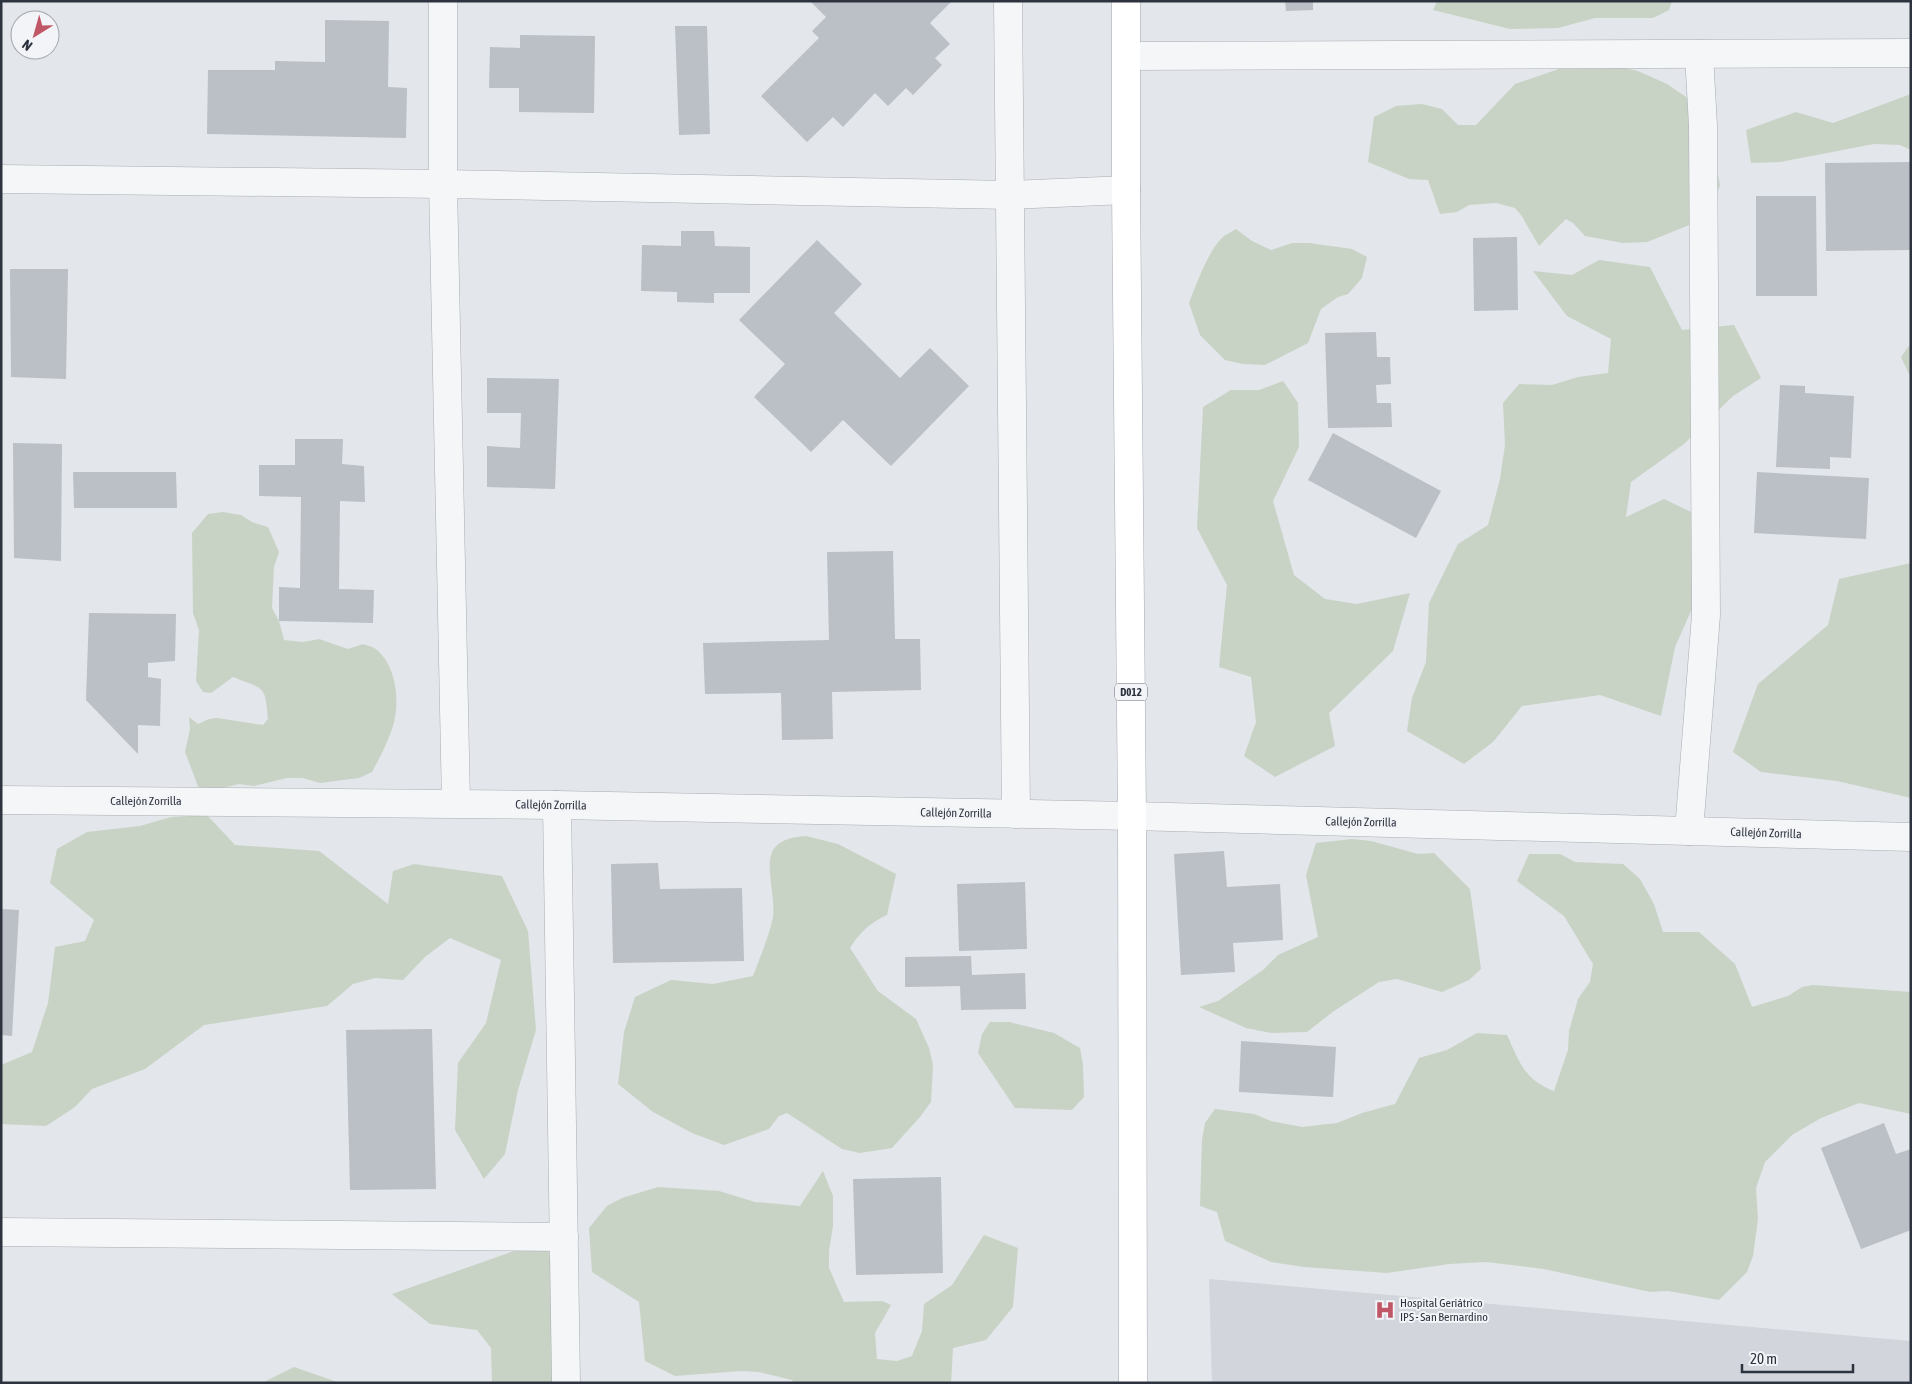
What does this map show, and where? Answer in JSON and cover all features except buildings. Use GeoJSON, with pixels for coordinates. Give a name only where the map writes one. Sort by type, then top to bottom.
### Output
{"type":"FeatureCollection","features":[{"type":"Feature","properties":{"kind":"main road","name":"D012"},"geometry":{"type":"LineString","coordinates":[[1126,1],[1132,816],[1133,1383]]}},
{"type":"Feature","properties":{"kind":"street"},"geometry":{"type":"LineString","coordinates":[[443,1],[443,184],[456,803]]}},
{"type":"Feature","properties":{"kind":"street"},"geometry":{"type":"LineString","coordinates":[[1008,1],[1016,814]]}},
{"type":"Feature","properties":{"kind":"street"},"geometry":{"type":"LineString","coordinates":[[1126,56],[1911,53]]}},
{"type":"Feature","properties":{"kind":"street"},"geometry":{"type":"LineString","coordinates":[[1689,831],[1706,615],[1703,126],[1699,54]]}},
{"type":"Feature","properties":{"kind":"street"},"geometry":{"type":"LineString","coordinates":[[1,179],[443,184],[1011,195],[1126,190]]}},
{"type":"Feature","properties":{"kind":"street","name":"Callejón Zorrilla"},"geometry":{"type":"LineString","coordinates":[[1,800],[557,804],[1132,816],[1911,837]]}},
{"type":"Feature","properties":{"kind":"street"},"geometry":{"type":"LineString","coordinates":[[557,804],[566,1383]]}},
{"type":"Feature","properties":{"kind":"street"},"geometry":{"type":"LineString","coordinates":[[1,1232],[564,1237]]}},
{"type":"Feature","properties":{"kind":"shaded area","name":"Hospital Geriátrico IPS - San Bernardino"},"geometry":{"type":"Polygon","coordinates":[[[1209,1279],[1911,1341],[1911,1383],[1212,1383],[1209,1279]]]}},
{"type":"Feature","properties":{"kind":"green space"},"geometry":{"type":"Polygon","coordinates":[[[1437,1],[1672,1],[1669,10],[1653,18],[1595,18],[1558,28],[1510,29],[1433,10],[1437,1]]]}},
{"type":"Feature","properties":{"kind":"green space"},"geometry":{"type":"Polygon","coordinates":[[[1585,60],[1638,71],[1667,84],[1705,110],[1720,185],[1707,214],[1687,226],[1647,242],[1623,243],[1585,236],[1573,223],[1566,219],[1539,246],[1515,208],[1496,203],[1469,205],[1457,212],[1440,214],[1428,180],[1409,179],[1368,162],[1374,117],[1396,106],[1422,104],[1442,109],[1458,125],[1476,125],[1515,84],[1585,60]]]}},
{"type":"Feature","properties":{"kind":"green space"},"geometry":{"type":"Polygon","coordinates":[[[1911,94],[1911,150],[1900,145],[1874,144],[1780,162],[1751,163],[1746,130],[1796,112],[1833,123],[1911,94]]]}},
{"type":"Feature","properties":{"kind":"green space"},"geometry":{"type":"Polygon","coordinates":[[[1236,229],[1252,241],[1271,250],[1292,243],[1309,243],[1352,249],[1367,257],[1362,278],[1348,294],[1338,297],[1321,309],[1308,343],[1265,365],[1243,364],[1225,360],[1200,335],[1189,303],[1203,268],[1213,250],[1223,237],[1236,229]]]}},
{"type":"Feature","properties":{"kind":"green space"},"geometry":{"type":"Polygon","coordinates":[[[1599,260],[1650,267],[1682,330],[1734,325],[1761,378],[1733,396],[1684,444],[1631,482],[1626,517],[1664,499],[1691,512],[1699,551],[1699,593],[1675,647],[1661,716],[1600,695],[1522,706],[1493,742],[1464,764],[1407,731],[1412,698],[1426,662],[1429,603],[1458,544],[1488,525],[1500,479],[1505,445],[1503,403],[1519,384],[1552,385],[1578,377],[1608,373],[1611,339],[1567,316],[1533,271],[1572,275],[1599,260]]]}},
{"type":"Feature","properties":{"kind":"green space"},"geometry":{"type":"Polygon","coordinates":[[[1911,343],[1911,378],[1901,357],[1911,343]]]}},
{"type":"Feature","properties":{"kind":"green space"},"geometry":{"type":"Polygon","coordinates":[[[1283,381],[1298,403],[1299,447],[1273,501],[1294,575],[1325,599],[1357,604],[1410,593],[1393,651],[1329,713],[1335,746],[1275,777],[1244,756],[1256,722],[1251,677],[1219,667],[1227,585],[1197,528],[1203,407],[1231,390],[1259,390],[1283,381]]]}},
{"type":"Feature","properties":{"kind":"green space"},"geometry":{"type":"Polygon","coordinates":[[[223,512],[241,515],[252,522],[268,527],[279,552],[274,567],[272,608],[279,621],[284,640],[303,642],[319,639],[348,649],[363,644],[373,647],[384,657],[393,675],[396,696],[395,717],[389,738],[372,772],[359,778],[320,783],[303,778],[287,778],[254,786],[239,784],[222,788],[199,789],[185,752],[190,729],[189,717],[198,724],[217,718],[263,725],[268,719],[264,694],[257,687],[233,677],[211,693],[203,692],[196,681],[199,630],[193,613],[192,533],[208,514],[223,512]]]}},
{"type":"Feature","properties":{"kind":"green space"},"geometry":{"type":"Polygon","coordinates":[[[1911,563],[1911,798],[1837,781],[1761,772],[1733,752],[1758,684],[1828,625],[1839,579],[1911,563]]]}},
{"type":"Feature","properties":{"kind":"green space"},"geometry":{"type":"Polygon","coordinates":[[[207,815],[235,845],[319,851],[388,904],[393,871],[414,864],[502,876],[528,931],[536,1030],[518,1090],[505,1154],[484,1179],[455,1130],[458,1063],[486,1023],[501,960],[450,938],[425,957],[403,980],[375,978],[353,984],[327,1006],[204,1025],[145,1069],[92,1089],[75,1107],[46,1126],[1,1124],[1,1065],[32,1052],[48,1003],[55,947],[85,941],[94,920],[50,883],[57,849],[87,832],[140,826],[171,817],[207,815]]]}},
{"type":"Feature","properties":{"kind":"green space"},"geometry":{"type":"Polygon","coordinates":[[[806,836],[838,844],[896,874],[887,915],[866,928],[850,948],[878,991],[916,1019],[929,1048],[933,1065],[931,1102],[892,1148],[860,1153],[842,1149],[787,1113],[779,1116],[769,1129],[724,1145],[692,1133],[653,1112],[618,1084],[624,1032],[635,997],[671,980],[713,984],[753,976],[767,939],[773,915],[770,876],[771,856],[774,849],[781,842],[791,838],[806,836]]]}},
{"type":"Feature","properties":{"kind":"green space"},"geometry":{"type":"Polygon","coordinates":[[[1352,839],[1371,841],[1418,854],[1434,853],[1470,889],[1481,969],[1469,980],[1442,992],[1397,979],[1379,982],[1334,1011],[1307,1032],[1271,1033],[1246,1028],[1199,1007],[1218,1001],[1263,970],[1278,955],[1318,937],[1306,875],[1316,843],[1352,839]]]}},
{"type":"Feature","properties":{"kind":"green space"},"geometry":{"type":"Polygon","coordinates":[[[1529,854],[1560,854],[1575,862],[1623,864],[1640,879],[1654,904],[1663,932],[1699,932],[1735,964],[1752,1007],[1788,996],[1802,987],[1813,985],[1911,992],[1911,1114],[1859,1103],[1821,1118],[1792,1135],[1765,1162],[1756,1188],[1758,1219],[1753,1256],[1747,1272],[1719,1300],[1668,1291],[1650,1292],[1544,1269],[1486,1262],[1449,1264],[1387,1273],[1304,1267],[1271,1262],[1225,1241],[1217,1212],[1200,1206],[1202,1140],[1205,1123],[1215,1109],[1254,1114],[1271,1121],[1302,1127],[1337,1123],[1362,1113],[1395,1104],[1419,1058],[1447,1050],[1477,1033],[1507,1035],[1519,1061],[1529,1075],[1544,1087],[1554,1091],[1568,1050],[1569,1031],[1578,999],[1590,982],[1593,964],[1564,916],[1517,881],[1529,854]]]}},
{"type":"Feature","properties":{"kind":"green space"},"geometry":{"type":"Polygon","coordinates":[[[990,1022],[1009,1022],[1054,1033],[1080,1048],[1083,1065],[1084,1097],[1072,1110],[1015,1108],[978,1053],[982,1034],[990,1022]]]}},
{"type":"Feature","properties":{"kind":"green space"},"geometry":{"type":"Polygon","coordinates":[[[823,1171],[833,1196],[833,1226],[829,1251],[829,1268],[844,1302],[882,1301],[891,1305],[875,1333],[877,1359],[897,1361],[912,1356],[922,1331],[924,1304],[952,1285],[984,1235],[1018,1248],[1013,1307],[986,1340],[953,1348],[951,1383],[794,1383],[792,1380],[759,1372],[741,1371],[675,1376],[645,1361],[639,1302],[592,1272],[589,1228],[607,1206],[622,1198],[658,1187],[719,1191],[755,1202],[800,1206],[823,1171]]]}},
{"type":"Feature","properties":{"kind":"green space"},"geometry":{"type":"Polygon","coordinates":[[[548,1250],[575,1368],[574,1383],[492,1383],[491,1348],[477,1330],[430,1324],[392,1294],[514,1251],[548,1250]]]}},
{"type":"Feature","properties":{"kind":"green space"},"geometry":{"type":"Polygon","coordinates":[[[294,1367],[340,1383],[262,1383],[294,1367]]]}},
{"type":"Feature","properties":{"kind":"place","name":"Hospital Geriátrico IPS - San Bernardino"},"geometry":{"type":"Point","coordinates":[1385,1310]}}]}
